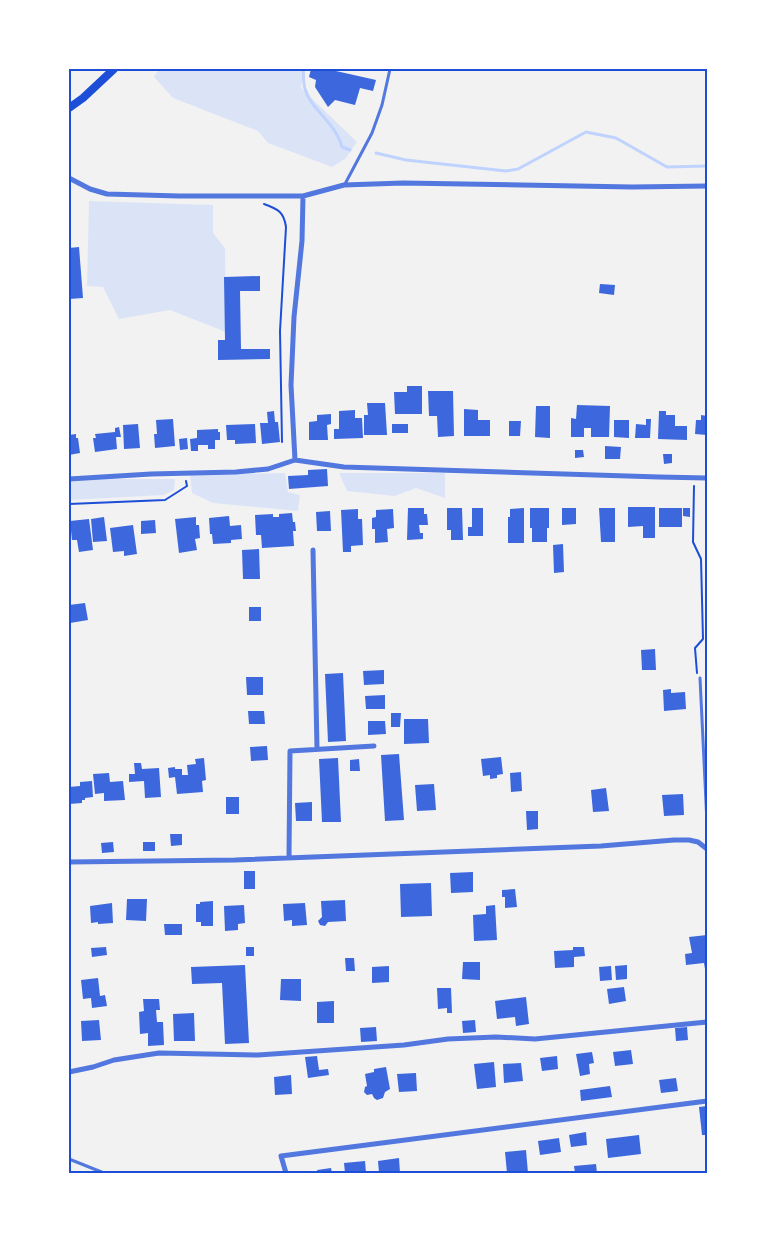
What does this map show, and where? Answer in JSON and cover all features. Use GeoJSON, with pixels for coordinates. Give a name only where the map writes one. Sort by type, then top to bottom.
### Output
{"type":"FeatureCollection","features":[{"type":"Feature","properties":{"kind":"main road"},"geometry":{"type":"LineString","coordinates":[[69,108],[114,69]]}},
{"type":"Feature","properties":{"kind":"street"},"geometry":{"type":"LineString","coordinates":[[69,178],[90,189],[107,194],[179,196],[303,196],[344,185],[403,183],[707,186]]}},
{"type":"Feature","properties":{"kind":"street"},"geometry":{"type":"LineString","coordinates":[[295,460],[291,385],[294,317],[302,241],[303,196]]}},
{"type":"Feature","properties":{"kind":"street"},"geometry":{"type":"LineString","coordinates":[[69,478],[185,472],[236,472],[268,469],[295,460],[345,467],[707,478]]}},
{"type":"Feature","properties":{"kind":"street"},"geometry":{"type":"LineString","coordinates":[[313,550],[317,749]]}},
{"type":"Feature","properties":{"kind":"street"},"geometry":{"type":"LineString","coordinates":[[289,858],[290,751],[374,747]]}},
{"type":"Feature","properties":{"kind":"street"},"geometry":{"type":"LineString","coordinates":[[69,862],[235,860],[601,846],[674,840],[698,842],[707,849]]}},
{"type":"Feature","properties":{"kind":"street"},"geometry":{"type":"LineString","coordinates":[[69,1072],[114,1060],[159,1053],[258,1055],[404,1045],[448,1039],[496,1037],[535,1039],[707,1022]]}},
{"type":"Feature","properties":{"kind":"street"},"geometry":{"type":"LineString","coordinates":[[286,1173],[280,1155],[707,1101]]}},
{"type":"Feature","properties":{"kind":"lane"},"geometry":{"type":"LineString","coordinates":[[344,185],[372,133],[382,105],[390,69]]}},
{"type":"Feature","properties":{"kind":"lane"},"geometry":{"type":"LineString","coordinates":[[700,678],[707,823]]}},
{"type":"Feature","properties":{"kind":"lane"},"geometry":{"type":"LineString","coordinates":[[69,1159],[105,1173]]}},
{"type":"Feature","properties":{"kind":"path"},"geometry":{"type":"LineString","coordinates":[[265,205],[277,209],[285,217],[280,331],[282,442]]}},
{"type":"Feature","properties":{"kind":"path"},"geometry":{"type":"LineString","coordinates":[[69,504],[165,500],[187,486],[185,472]]}},
{"type":"Feature","properties":{"kind":"path"},"geometry":{"type":"LineString","coordinates":[[694,478],[693,542],[701,559],[703,639],[695,648],[696,672],[700,678]]}},
{"type":"Feature","properties":{"kind":"shaded area"},"geometry":{"type":"Polygon","coordinates":[[[159,69],[304,69],[301,88],[357,142],[346,158],[332,167],[268,143],[258,131],[173,98],[154,77],[159,69]]]}},
{"type":"Feature","properties":{"kind":"shaded area"},"geometry":{"type":"Polygon","coordinates":[[[89,201],[213,205],[213,233],[225,248],[226,332],[170,310],[119,319],[103,287],[87,286],[89,201]]]}},
{"type":"Feature","properties":{"kind":"shaded area"},"geometry":{"type":"Polygon","coordinates":[[[285,473],[288,492],[300,495],[298,511],[213,503],[192,493],[190,475],[285,473]]]}},
{"type":"Feature","properties":{"kind":"shaded area"},"geometry":{"type":"Polygon","coordinates":[[[339,473],[445,473],[445,498],[416,488],[395,496],[347,491],[339,473]]]}},
{"type":"Feature","properties":{"kind":"shaded area"},"geometry":{"type":"Polygon","coordinates":[[[175,479],[174,490],[164,495],[69,500],[69,481],[175,479]]]}},
{"type":"Feature","properties":{"kind":"building"},"geometry":{"type":"Polygon","coordinates":[[[311,69],[327,69],[376,80],[373,91],[360,88],[355,105],[335,100],[328,107],[315,87],[316,80],[309,77],[311,69]]]}},
{"type":"Feature","properties":{"kind":"building"},"geometry":{"type":"Polygon","coordinates":[[[79,247],[83,298],[69,299],[69,248],[79,247]]]}},
{"type":"Feature","properties":{"kind":"building"},"geometry":{"type":"Polygon","coordinates":[[[260,276],[260,291],[240,291],[241,349],[270,349],[270,359],[218,360],[218,340],[225,340],[224,277],[260,276]]]}},
{"type":"Feature","properties":{"kind":"building"},"geometry":{"type":"Polygon","coordinates":[[[600,284],[615,285],[614,295],[599,293],[600,284]]]}},
{"type":"Feature","properties":{"kind":"building"},"geometry":{"type":"Polygon","coordinates":[[[407,386],[422,386],[422,414],[395,414],[394,392],[407,392],[407,386]]]}},
{"type":"Feature","properties":{"kind":"building"},"geometry":{"type":"Polygon","coordinates":[[[428,391],[453,391],[454,436],[438,437],[437,416],[429,416],[428,391]]]}},
{"type":"Feature","properties":{"kind":"building"},"geometry":{"type":"Polygon","coordinates":[[[367,403],[385,403],[387,435],[364,435],[364,415],[368,415],[367,403]]]}},
{"type":"Feature","properties":{"kind":"building"},"geometry":{"type":"Polygon","coordinates":[[[577,405],[610,406],[609,437],[591,437],[591,428],[584,428],[584,437],[571,437],[571,418],[576,419],[577,405]]]}},
{"type":"Feature","properties":{"kind":"building"},"geometry":{"type":"Polygon","coordinates":[[[536,406],[550,406],[550,438],[535,437],[536,406]]]}},
{"type":"Feature","properties":{"kind":"building"},"geometry":{"type":"Polygon","coordinates":[[[464,409],[478,410],[478,420],[490,420],[490,436],[464,436],[464,409]]]}},
{"type":"Feature","properties":{"kind":"building"},"geometry":{"type":"Polygon","coordinates":[[[355,410],[355,418],[362,418],[363,438],[334,439],[334,429],[339,429],[339,411],[355,410]]]}},
{"type":"Feature","properties":{"kind":"building"},"geometry":{"type":"Polygon","coordinates":[[[274,411],[275,422],[278,422],[280,442],[262,444],[260,423],[268,423],[267,412],[274,411]]]}},
{"type":"Feature","properties":{"kind":"building"},"geometry":{"type":"Polygon","coordinates":[[[659,411],[666,411],[666,415],[675,415],[675,426],[687,426],[687,440],[658,439],[659,411]]]}},
{"type":"Feature","properties":{"kind":"building"},"geometry":{"type":"Polygon","coordinates":[[[331,414],[331,424],[327,425],[328,440],[309,440],[309,422],[317,421],[317,415],[331,414]]]}},
{"type":"Feature","properties":{"kind":"building"},"geometry":{"type":"Polygon","coordinates":[[[701,415],[707,416],[707,435],[695,434],[696,420],[701,420],[701,415]]]}},
{"type":"Feature","properties":{"kind":"building"},"geometry":{"type":"Polygon","coordinates":[[[173,419],[175,446],[155,448],[156,420],[173,419]]]}},
{"type":"Feature","properties":{"kind":"building"},"geometry":{"type":"Polygon","coordinates":[[[646,419],[651,419],[650,438],[635,438],[636,424],[646,425],[646,419]]]}},
{"type":"Feature","properties":{"kind":"building"},"geometry":{"type":"Polygon","coordinates":[[[614,420],[629,420],[629,438],[614,437],[614,420]]]}},
{"type":"Feature","properties":{"kind":"building"},"geometry":{"type":"Polygon","coordinates":[[[509,421],[521,421],[520,436],[509,436],[509,421]]]}},
{"type":"Feature","properties":{"kind":"building"},"geometry":{"type":"Polygon","coordinates":[[[138,424],[140,448],[124,449],[123,425],[138,424]]]}},
{"type":"Feature","properties":{"kind":"building"},"geometry":{"type":"Polygon","coordinates":[[[255,424],[256,443],[235,444],[235,440],[227,440],[226,425],[255,424]]]}},
{"type":"Feature","properties":{"kind":"building"},"geometry":{"type":"Polygon","coordinates":[[[392,424],[408,424],[408,433],[392,433],[392,424]]]}},
{"type":"Feature","properties":{"kind":"building"},"geometry":{"type":"Polygon","coordinates":[[[119,427],[121,437],[116,437],[117,449],[95,452],[93,438],[96,438],[95,434],[115,432],[115,428],[119,427]]]}},
{"type":"Feature","properties":{"kind":"building"},"geometry":{"type":"Polygon","coordinates":[[[218,429],[220,440],[215,440],[215,449],[208,449],[208,445],[198,445],[198,451],[191,451],[190,439],[197,438],[197,430],[218,429]]]}},
{"type":"Feature","properties":{"kind":"building"},"geometry":{"type":"Polygon","coordinates":[[[76,434],[80,453],[69,455],[69,435],[76,434]]]}},
{"type":"Feature","properties":{"kind":"building"},"geometry":{"type":"Polygon","coordinates":[[[187,438],[188,449],[180,450],[179,439],[187,438]]]}},
{"type":"Feature","properties":{"kind":"building"},"geometry":{"type":"Polygon","coordinates":[[[605,446],[621,447],[620,459],[605,459],[605,446]]]}},
{"type":"Feature","properties":{"kind":"building"},"geometry":{"type":"Polygon","coordinates":[[[575,450],[583,450],[584,457],[575,458],[575,450]]]}},
{"type":"Feature","properties":{"kind":"building"},"geometry":{"type":"Polygon","coordinates":[[[663,454],[672,454],[672,463],[664,464],[663,454]]]}},
{"type":"Feature","properties":{"kind":"building"},"geometry":{"type":"Polygon","coordinates":[[[327,469],[328,486],[289,489],[288,476],[308,475],[308,470],[327,469]]]}},
{"type":"Feature","properties":{"kind":"building"},"geometry":{"type":"Polygon","coordinates":[[[628,507],[655,507],[655,538],[643,538],[643,526],[628,527],[628,507]]]}},
{"type":"Feature","properties":{"kind":"building"},"geometry":{"type":"Polygon","coordinates":[[[408,508],[424,508],[424,514],[427,514],[428,525],[419,525],[423,539],[407,540],[408,508]]]}},
{"type":"Feature","properties":{"kind":"building"},"geometry":{"type":"Polygon","coordinates":[[[447,508],[462,508],[463,540],[451,540],[451,530],[447,530],[447,508]]]}},
{"type":"Feature","properties":{"kind":"building"},"geometry":{"type":"Polygon","coordinates":[[[472,508],[483,508],[483,536],[468,536],[468,527],[472,527],[472,508]]]}},
{"type":"Feature","properties":{"kind":"building"},"geometry":{"type":"Polygon","coordinates":[[[524,508],[524,543],[508,543],[510,509],[524,508]]]}},
{"type":"Feature","properties":{"kind":"building"},"geometry":{"type":"Polygon","coordinates":[[[530,508],[549,508],[547,542],[532,542],[530,508]]]}},
{"type":"Feature","properties":{"kind":"building"},"geometry":{"type":"Polygon","coordinates":[[[562,508],[576,508],[576,524],[562,525],[562,508]]]}},
{"type":"Feature","properties":{"kind":"building"},"geometry":{"type":"Polygon","coordinates":[[[599,508],[615,508],[615,542],[601,542],[599,508]]]}},
{"type":"Feature","properties":{"kind":"building"},"geometry":{"type":"Polygon","coordinates":[[[659,508],[682,508],[682,527],[659,527],[659,508]]]}},
{"type":"Feature","properties":{"kind":"building"},"geometry":{"type":"Polygon","coordinates":[[[683,508],[690,508],[690,517],[683,516],[683,508]]]}},
{"type":"Feature","properties":{"kind":"building"},"geometry":{"type":"Polygon","coordinates":[[[358,509],[358,519],[362,519],[363,545],[351,546],[351,552],[343,552],[341,510],[358,509]]]}},
{"type":"Feature","properties":{"kind":"building"},"geometry":{"type":"Polygon","coordinates":[[[393,509],[394,528],[387,529],[388,542],[375,543],[372,518],[376,517],[376,510],[393,509]]]}},
{"type":"Feature","properties":{"kind":"building"},"geometry":{"type":"Polygon","coordinates":[[[330,511],[331,531],[317,531],[316,512],[330,511]]]}},
{"type":"Feature","properties":{"kind":"building"},"geometry":{"type":"Polygon","coordinates":[[[292,513],[296,531],[293,531],[294,546],[262,548],[261,535],[256,535],[255,515],[273,514],[273,517],[279,517],[279,514],[292,513]]]}},
{"type":"Feature","properties":{"kind":"building"},"geometry":{"type":"Polygon","coordinates":[[[229,516],[230,526],[241,525],[242,539],[231,540],[231,543],[213,544],[209,518],[229,516]]]}},
{"type":"Feature","properties":{"kind":"building"},"geometry":{"type":"Polygon","coordinates":[[[104,517],[107,541],[93,542],[91,519],[104,517]]]}},
{"type":"Feature","properties":{"kind":"building"},"geometry":{"type":"Polygon","coordinates":[[[196,517],[200,538],[195,539],[197,550],[179,553],[175,519],[196,517]]]}},
{"type":"Feature","properties":{"kind":"building"},"geometry":{"type":"Polygon","coordinates":[[[89,519],[93,550],[79,552],[77,540],[72,540],[70,521],[89,519]]]}},
{"type":"Feature","properties":{"kind":"building"},"geometry":{"type":"Polygon","coordinates":[[[155,520],[156,533],[141,534],[141,521],[155,520]]]}},
{"type":"Feature","properties":{"kind":"building"},"geometry":{"type":"Polygon","coordinates":[[[133,525],[137,554],[124,556],[124,551],[113,552],[110,528],[133,525]]]}},
{"type":"Feature","properties":{"kind":"building"},"geometry":{"type":"Polygon","coordinates":[[[563,544],[564,572],[554,573],[553,545],[563,544]]]}},
{"type":"Feature","properties":{"kind":"building"},"geometry":{"type":"Polygon","coordinates":[[[259,549],[260,579],[243,579],[242,550],[259,549]]]}},
{"type":"Feature","properties":{"kind":"building"},"geometry":{"type":"Polygon","coordinates":[[[85,603],[88,620],[70,623],[69,605],[85,603]]]}},
{"type":"Feature","properties":{"kind":"building"},"geometry":{"type":"Polygon","coordinates":[[[249,607],[261,607],[261,621],[249,621],[249,607]]]}},
{"type":"Feature","properties":{"kind":"building"},"geometry":{"type":"Polygon","coordinates":[[[655,649],[656,670],[642,670],[641,650],[655,649]]]}},
{"type":"Feature","properties":{"kind":"building"},"geometry":{"type":"Polygon","coordinates":[[[384,670],[384,684],[364,685],[363,671],[384,670]]]}},
{"type":"Feature","properties":{"kind":"building"},"geometry":{"type":"Polygon","coordinates":[[[343,673],[346,741],[328,742],[325,674],[343,673]]]}},
{"type":"Feature","properties":{"kind":"building"},"geometry":{"type":"Polygon","coordinates":[[[246,677],[263,677],[263,695],[247,695],[246,677]]]}},
{"type":"Feature","properties":{"kind":"building"},"geometry":{"type":"Polygon","coordinates":[[[671,689],[671,693],[685,692],[686,709],[664,711],[663,690],[671,689]]]}},
{"type":"Feature","properties":{"kind":"building"},"geometry":{"type":"Polygon","coordinates":[[[385,695],[385,709],[366,709],[365,696],[385,695]]]}},
{"type":"Feature","properties":{"kind":"building"},"geometry":{"type":"Polygon","coordinates":[[[248,711],[264,711],[265,724],[249,724],[248,711]]]}},
{"type":"Feature","properties":{"kind":"building"},"geometry":{"type":"Polygon","coordinates":[[[391,713],[401,713],[400,727],[391,727],[391,713]]]}},
{"type":"Feature","properties":{"kind":"building"},"geometry":{"type":"Polygon","coordinates":[[[404,719],[428,719],[429,743],[404,744],[404,719]]]}},
{"type":"Feature","properties":{"kind":"building"},"geometry":{"type":"Polygon","coordinates":[[[368,721],[385,721],[386,734],[368,735],[368,721]]]}},
{"type":"Feature","properties":{"kind":"building"},"geometry":{"type":"Polygon","coordinates":[[[267,746],[268,760],[251,761],[250,747],[267,746]]]}},
{"type":"Feature","properties":{"kind":"building"},"geometry":{"type":"Polygon","coordinates":[[[399,754],[404,820],[385,821],[381,755],[399,754]]]}},
{"type":"Feature","properties":{"kind":"building"},"geometry":{"type":"Polygon","coordinates":[[[501,757],[503,774],[490,779],[490,775],[483,776],[481,759],[501,757]]]}},
{"type":"Feature","properties":{"kind":"building"},"geometry":{"type":"Polygon","coordinates":[[[204,758],[206,780],[202,781],[203,792],[177,794],[175,777],[169,778],[168,768],[182,769],[182,775],[188,775],[187,765],[196,764],[195,759],[204,758]]]}},
{"type":"Feature","properties":{"kind":"building"},"geometry":{"type":"Polygon","coordinates":[[[338,758],[341,822],[322,822],[319,759],[338,758]]]}},
{"type":"Feature","properties":{"kind":"building"},"geometry":{"type":"Polygon","coordinates":[[[359,759],[360,771],[350,771],[350,760],[359,759]]]}},
{"type":"Feature","properties":{"kind":"building"},"geometry":{"type":"Polygon","coordinates":[[[134,763],[141,763],[142,769],[159,768],[161,797],[145,798],[144,781],[129,782],[129,774],[135,774],[134,763]]]}},
{"type":"Feature","properties":{"kind":"building"},"geometry":{"type":"Polygon","coordinates":[[[521,772],[522,791],[511,792],[510,773],[521,772]]]}},
{"type":"Feature","properties":{"kind":"building"},"geometry":{"type":"Polygon","coordinates":[[[109,773],[110,782],[123,781],[125,800],[104,801],[104,793],[95,794],[93,774],[109,773]]]}},
{"type":"Feature","properties":{"kind":"building"},"geometry":{"type":"Polygon","coordinates":[[[92,781],[93,797],[85,798],[82,803],[69,804],[69,787],[80,786],[80,782],[92,781]]]}},
{"type":"Feature","properties":{"kind":"building"},"geometry":{"type":"Polygon","coordinates":[[[434,784],[436,810],[417,811],[415,785],[434,784]]]}},
{"type":"Feature","properties":{"kind":"building"},"geometry":{"type":"Polygon","coordinates":[[[606,788],[609,811],[593,812],[591,790],[606,788]]]}},
{"type":"Feature","properties":{"kind":"building"},"geometry":{"type":"Polygon","coordinates":[[[683,794],[684,815],[664,816],[662,795],[683,794]]]}},
{"type":"Feature","properties":{"kind":"building"},"geometry":{"type":"Polygon","coordinates":[[[226,797],[239,797],[239,814],[226,814],[226,797]]]}},
{"type":"Feature","properties":{"kind":"building"},"geometry":{"type":"Polygon","coordinates":[[[312,802],[312,821],[296,821],[295,803],[312,802]]]}},
{"type":"Feature","properties":{"kind":"building"},"geometry":{"type":"Polygon","coordinates":[[[526,811],[538,811],[538,829],[527,830],[526,811]]]}},
{"type":"Feature","properties":{"kind":"building"},"geometry":{"type":"Polygon","coordinates":[[[170,834],[182,834],[182,845],[171,846],[170,834]]]}},
{"type":"Feature","properties":{"kind":"building"},"geometry":{"type":"Polygon","coordinates":[[[113,842],[114,852],[102,853],[101,843],[113,842]]]}},
{"type":"Feature","properties":{"kind":"building"},"geometry":{"type":"Polygon","coordinates":[[[143,842],[155,842],[155,851],[143,851],[143,842]]]}},
{"type":"Feature","properties":{"kind":"building"},"geometry":{"type":"Polygon","coordinates":[[[244,871],[255,871],[255,889],[244,889],[244,871]]]}},
{"type":"Feature","properties":{"kind":"building"},"geometry":{"type":"Polygon","coordinates":[[[473,872],[473,892],[451,893],[450,873],[473,872]]]}},
{"type":"Feature","properties":{"kind":"building"},"geometry":{"type":"Polygon","coordinates":[[[431,883],[432,916],[401,917],[400,884],[431,883]]]}},
{"type":"Feature","properties":{"kind":"building"},"geometry":{"type":"Polygon","coordinates":[[[515,889],[517,907],[505,908],[505,897],[502,897],[502,890],[515,889]]]}},
{"type":"Feature","properties":{"kind":"building"},"geometry":{"type":"Polygon","coordinates":[[[127,899],[147,899],[146,921],[126,920],[127,899]]]}},
{"type":"Feature","properties":{"kind":"building"},"geometry":{"type":"Polygon","coordinates":[[[345,900],[346,921],[320,925],[318,921],[322,917],[321,901],[345,900]]]}},
{"type":"Feature","properties":{"kind":"building"},"geometry":{"type":"Polygon","coordinates":[[[213,901],[213,926],[201,926],[201,922],[196,922],[196,904],[213,901]]]}},
{"type":"Feature","properties":{"kind":"building"},"geometry":{"type":"Polygon","coordinates":[[[112,903],[113,923],[91,923],[90,906],[112,903]]]}},
{"type":"Feature","properties":{"kind":"building"},"geometry":{"type":"Polygon","coordinates":[[[305,903],[307,925],[292,926],[292,920],[284,921],[283,904],[305,903]]]}},
{"type":"Feature","properties":{"kind":"building"},"geometry":{"type":"Polygon","coordinates":[[[244,905],[245,923],[238,924],[238,930],[225,931],[224,906],[244,905]]]}},
{"type":"Feature","properties":{"kind":"building"},"geometry":{"type":"Polygon","coordinates":[[[495,905],[497,940],[474,941],[473,915],[486,914],[486,906],[495,905]]]}},
{"type":"Feature","properties":{"kind":"building"},"geometry":{"type":"Polygon","coordinates":[[[164,924],[182,924],[182,935],[165,935],[164,924]]]}},
{"type":"Feature","properties":{"kind":"building"},"geometry":{"type":"Polygon","coordinates":[[[707,935],[707,969],[704,963],[686,965],[685,954],[692,953],[689,937],[707,935]]]}},
{"type":"Feature","properties":{"kind":"building"},"geometry":{"type":"Polygon","coordinates":[[[106,947],[107,955],[92,957],[91,948],[106,947]]]}},
{"type":"Feature","properties":{"kind":"building"},"geometry":{"type":"Polygon","coordinates":[[[246,947],[254,947],[254,956],[246,956],[246,947]]]}},
{"type":"Feature","properties":{"kind":"building"},"geometry":{"type":"Polygon","coordinates":[[[573,947],[584,947],[585,956],[574,957],[574,967],[555,968],[554,951],[573,950],[573,947]]]}},
{"type":"Feature","properties":{"kind":"building"},"geometry":{"type":"Polygon","coordinates":[[[345,958],[354,958],[355,971],[346,971],[345,958]]]}},
{"type":"Feature","properties":{"kind":"building"},"geometry":{"type":"Polygon","coordinates":[[[463,962],[480,962],[480,980],[462,979],[463,962]]]}},
{"type":"Feature","properties":{"kind":"building"},"geometry":{"type":"Polygon","coordinates":[[[245,965],[249,1043],[225,1044],[222,983],[192,984],[191,967],[245,965]]]}},
{"type":"Feature","properties":{"kind":"building"},"geometry":{"type":"Polygon","coordinates":[[[627,965],[627,979],[616,980],[615,966],[627,965]]]}},
{"type":"Feature","properties":{"kind":"building"},"geometry":{"type":"Polygon","coordinates":[[[389,966],[389,982],[372,983],[372,967],[389,966]]]}},
{"type":"Feature","properties":{"kind":"building"},"geometry":{"type":"Polygon","coordinates":[[[611,966],[612,980],[600,981],[599,967],[611,966]]]}},
{"type":"Feature","properties":{"kind":"building"},"geometry":{"type":"Polygon","coordinates":[[[98,978],[100,996],[105,995],[107,1006],[92,1008],[91,998],[83,999],[81,980],[98,978]]]}},
{"type":"Feature","properties":{"kind":"building"},"geometry":{"type":"Polygon","coordinates":[[[281,979],[301,979],[301,1001],[280,1000],[281,979]]]}},
{"type":"Feature","properties":{"kind":"building"},"geometry":{"type":"Polygon","coordinates":[[[624,987],[626,1001],[609,1004],[607,989],[624,987]]]}},
{"type":"Feature","properties":{"kind":"building"},"geometry":{"type":"Polygon","coordinates":[[[437,988],[451,988],[452,1013],[447,1013],[447,1008],[438,1009],[437,988]]]}},
{"type":"Feature","properties":{"kind":"building"},"geometry":{"type":"Polygon","coordinates":[[[526,997],[529,1024],[516,1026],[515,1017],[497,1019],[495,1001],[526,997]]]}},
{"type":"Feature","properties":{"kind":"building"},"geometry":{"type":"Polygon","coordinates":[[[143,999],[159,999],[160,1010],[156,1010],[157,1022],[163,1022],[164,1045],[148,1046],[148,1033],[140,1034],[139,1012],[144,1011],[143,999]]]}},
{"type":"Feature","properties":{"kind":"building"},"geometry":{"type":"Polygon","coordinates":[[[334,1001],[334,1023],[317,1023],[317,1002],[334,1001]]]}},
{"type":"Feature","properties":{"kind":"building"},"geometry":{"type":"Polygon","coordinates":[[[194,1013],[195,1041],[174,1041],[173,1014],[194,1013]]]}},
{"type":"Feature","properties":{"kind":"building"},"geometry":{"type":"Polygon","coordinates":[[[99,1020],[101,1040],[82,1041],[81,1021],[99,1020]]]}},
{"type":"Feature","properties":{"kind":"building"},"geometry":{"type":"Polygon","coordinates":[[[475,1020],[476,1032],[463,1033],[462,1021],[475,1020]]]}},
{"type":"Feature","properties":{"kind":"building"},"geometry":{"type":"Polygon","coordinates":[[[376,1027],[377,1041],[361,1042],[360,1028],[376,1027]]]}},
{"type":"Feature","properties":{"kind":"building"},"geometry":{"type":"Polygon","coordinates":[[[687,1027],[688,1040],[676,1041],[675,1028],[687,1027]]]}},
{"type":"Feature","properties":{"kind":"building"},"geometry":{"type":"Polygon","coordinates":[[[631,1050],[633,1064],[615,1066],[613,1052],[631,1050]]]}},
{"type":"Feature","properties":{"kind":"building"},"geometry":{"type":"Polygon","coordinates":[[[592,1052],[594,1063],[589,1064],[590,1074],[580,1076],[576,1054],[592,1052]]]}},
{"type":"Feature","properties":{"kind":"building"},"geometry":{"type":"Polygon","coordinates":[[[317,1056],[319,1070],[328,1069],[329,1075],[308,1078],[305,1057],[317,1056]]]}},
{"type":"Feature","properties":{"kind":"building"},"geometry":{"type":"Polygon","coordinates":[[[557,1056],[558,1069],[542,1071],[540,1058],[557,1056]]]}},
{"type":"Feature","properties":{"kind":"building"},"geometry":{"type":"Polygon","coordinates":[[[494,1062],[496,1087],[477,1089],[474,1064],[494,1062]]]}},
{"type":"Feature","properties":{"kind":"building"},"geometry":{"type":"Polygon","coordinates":[[[521,1063],[523,1081],[504,1083],[503,1064],[521,1063]]]}},
{"type":"Feature","properties":{"kind":"building"},"geometry":{"type":"Polygon","coordinates":[[[386,1067],[390,1089],[385,1092],[383,1098],[377,1100],[372,1094],[367,1095],[364,1092],[367,1086],[365,1074],[374,1072],[374,1069],[386,1067]]]}},
{"type":"Feature","properties":{"kind":"building"},"geometry":{"type":"Polygon","coordinates":[[[416,1073],[417,1091],[399,1092],[397,1074],[416,1073]]]}},
{"type":"Feature","properties":{"kind":"building"},"geometry":{"type":"Polygon","coordinates":[[[291,1075],[292,1094],[275,1095],[274,1077],[291,1075]]]}},
{"type":"Feature","properties":{"kind":"building"},"geometry":{"type":"Polygon","coordinates":[[[676,1078],[678,1091],[661,1093],[659,1080],[676,1078]]]}},
{"type":"Feature","properties":{"kind":"building"},"geometry":{"type":"Polygon","coordinates":[[[610,1086],[612,1097],[581,1101],[580,1090],[610,1086]]]}},
{"type":"Feature","properties":{"kind":"building"},"geometry":{"type":"Polygon","coordinates":[[[707,1106],[707,1135],[702,1135],[699,1107],[707,1106]]]}},
{"type":"Feature","properties":{"kind":"building"},"geometry":{"type":"Polygon","coordinates":[[[586,1132],[587,1145],[571,1147],[569,1135],[586,1132]]]}},
{"type":"Feature","properties":{"kind":"building"},"geometry":{"type":"Polygon","coordinates":[[[639,1135],[641,1154],[608,1158],[606,1139],[639,1135]]]}},
{"type":"Feature","properties":{"kind":"building"},"geometry":{"type":"Polygon","coordinates":[[[559,1138],[561,1152],[540,1155],[538,1141],[559,1138]]]}},
{"type":"Feature","properties":{"kind":"building"},"geometry":{"type":"Polygon","coordinates":[[[526,1150],[528,1173],[507,1173],[505,1152],[526,1150]]]}},
{"type":"Feature","properties":{"kind":"building"},"geometry":{"type":"Polygon","coordinates":[[[399,1158],[400,1173],[379,1173],[378,1161],[399,1158]]]}},
{"type":"Feature","properties":{"kind":"building"},"geometry":{"type":"Polygon","coordinates":[[[365,1161],[366,1173],[345,1173],[344,1163],[365,1161]]]}},
{"type":"Feature","properties":{"kind":"building"},"geometry":{"type":"Polygon","coordinates":[[[596,1164],[597,1173],[575,1173],[574,1166],[596,1164]]]}},
{"type":"Feature","properties":{"kind":"building"},"geometry":{"type":"Polygon","coordinates":[[[331,1168],[332,1173],[318,1173],[317,1170],[331,1168]]]}},
{"type":"Feature","properties":{"kind":"waterway"},"geometry":{"type":"LineString","coordinates":[[303,69],[304,87],[312,104],[335,131],[342,147],[350,150]]}},
{"type":"Feature","properties":{"kind":"waterway"},"geometry":{"type":"LineString","coordinates":[[376,153],[406,160],[506,171],[518,169],[586,132],[616,138],[667,167],[707,166]]}}]}
